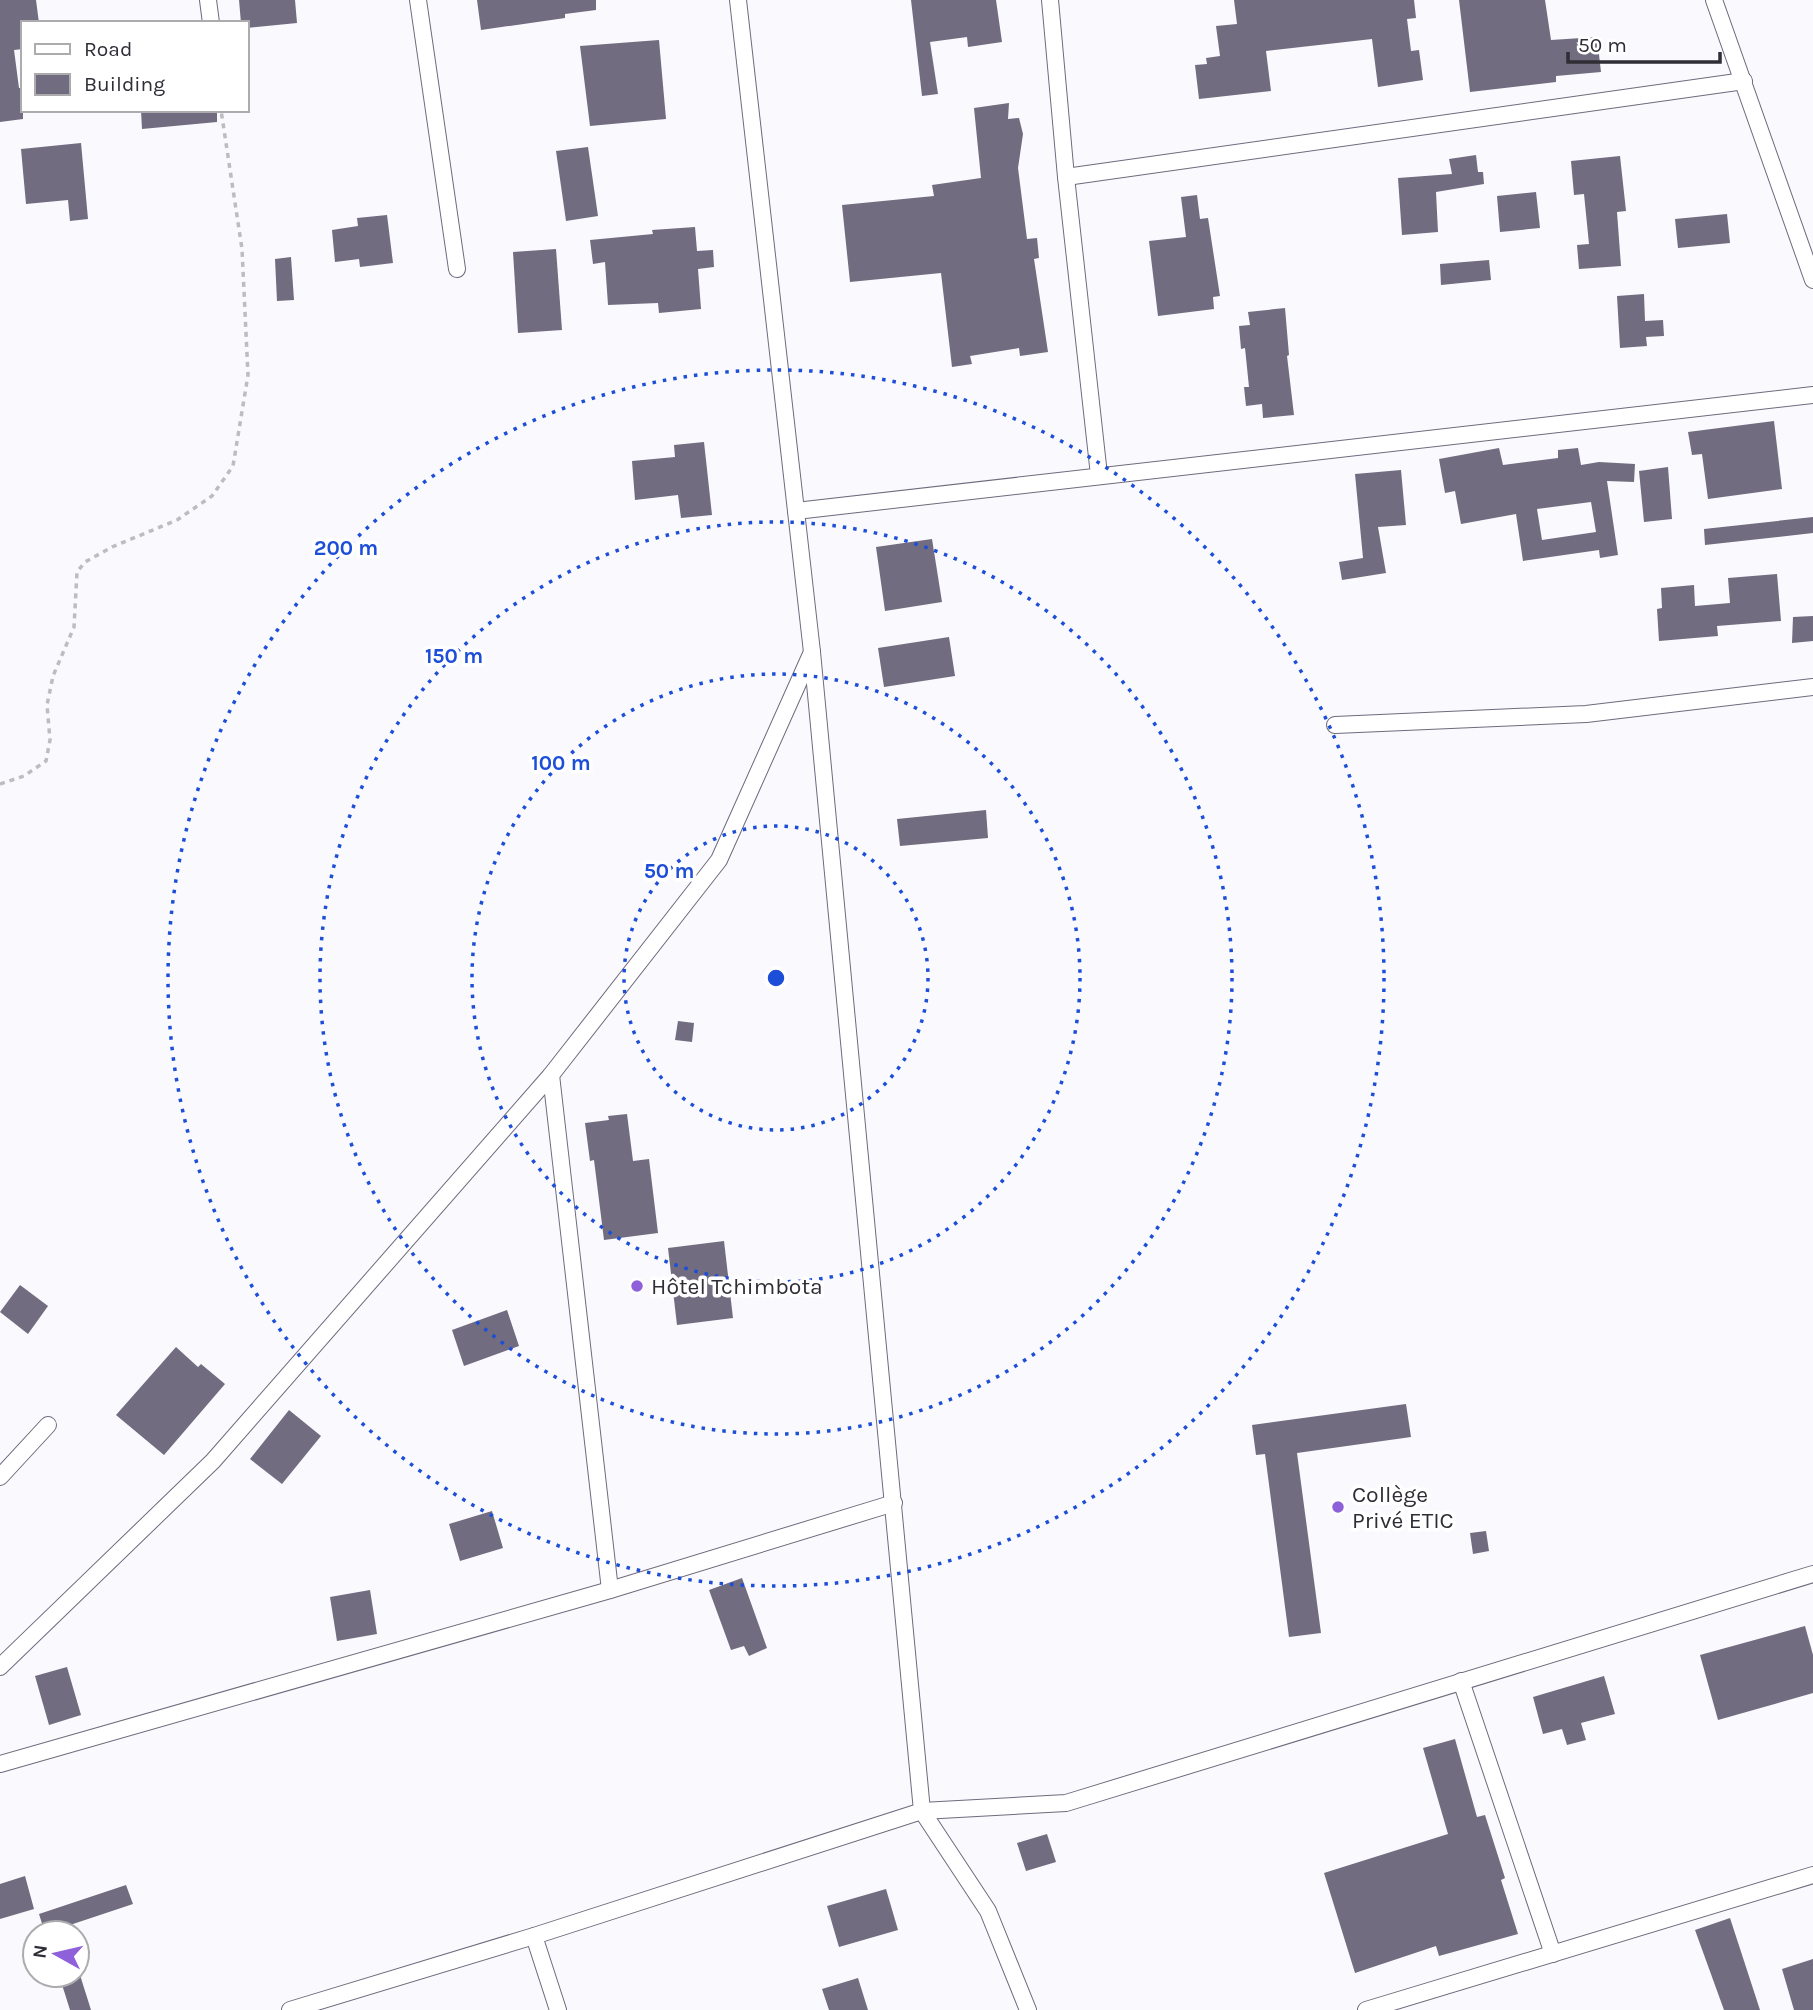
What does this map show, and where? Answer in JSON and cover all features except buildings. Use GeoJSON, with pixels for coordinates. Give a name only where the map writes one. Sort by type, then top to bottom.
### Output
{"type":"FeatureCollection","features":[{"type":"Feature","properties":{"kind":"street"},"geometry":{"type":"LineString","coordinates":[[208,0],[211,21]]}},
{"type":"Feature","properties":{"kind":"street"},"geometry":{"type":"LineString","coordinates":[[418,0],[457,269]]}},
{"type":"Feature","properties":{"kind":"street"},"geometry":{"type":"LineString","coordinates":[[738,0],[812,652],[922,1811],[988,1911],[1028,2010]]}},
{"type":"Feature","properties":{"kind":"street"},"geometry":{"type":"LineString","coordinates":[[1050,0],[1066,177],[1099,475]]}},
{"type":"Feature","properties":{"kind":"street"},"geometry":{"type":"LineString","coordinates":[[1714,0],[1813,280]]}},
{"type":"Feature","properties":{"kind":"street"},"geometry":{"type":"LineString","coordinates":[[1066,177],[1744,81]]}},
{"type":"Feature","properties":{"kind":"street"},"geometry":{"type":"LineString","coordinates":[[796,511],[1813,395]]}},
{"type":"Feature","properties":{"kind":"street"},"geometry":{"type":"LineString","coordinates":[[0,1667],[213,1461],[551,1075],[719,860],[812,652]]}},
{"type":"Feature","properties":{"kind":"street"},"geometry":{"type":"LineString","coordinates":[[1335,725],[1586,714],[1813,687]]}},
{"type":"Feature","properties":{"kind":"street"},"geometry":{"type":"LineString","coordinates":[[551,1075],[610,1590]]}},
{"type":"Feature","properties":{"kind":"street"},"geometry":{"type":"LineString","coordinates":[[0,1477],[48,1426]]}},
{"type":"Feature","properties":{"kind":"street"},"geometry":{"type":"LineString","coordinates":[[0,1764],[610,1590],[894,1503]]}},
{"type":"Feature","properties":{"kind":"street"},"geometry":{"type":"LineString","coordinates":[[290,2010],[534,1936],[922,1811],[1066,1803],[1813,1574]]}},
{"type":"Feature","properties":{"kind":"street"},"geometry":{"type":"LineString","coordinates":[[1461,1681],[1553,1954]]}},
{"type":"Feature","properties":{"kind":"street"},"geometry":{"type":"LineString","coordinates":[[1366,2010],[1813,1875]]}},
{"type":"Feature","properties":{"kind":"street"},"geometry":{"type":"LineString","coordinates":[[534,1936],[558,2010]]}},
{"type":"Feature","properties":{"kind":"path"},"geometry":{"type":"LineString","coordinates":[[0,784],[24,776],[46,761],[50,740],[47,705],[53,677],[74,627],[80,566],[111,547],[177,520],[212,496],[233,466],[248,375],[242,248],[221,112]]}},
{"type":"Feature","properties":{"kind":"place","name":"Hôtel Tchimbota"},"geometry":{"type":"Point","coordinates":[637,1286]}},
{"type":"Feature","properties":{"kind":"place","name":"Collège Privé ETIC"},"geometry":{"type":"Point","coordinates":[1338,1507]}}]}
